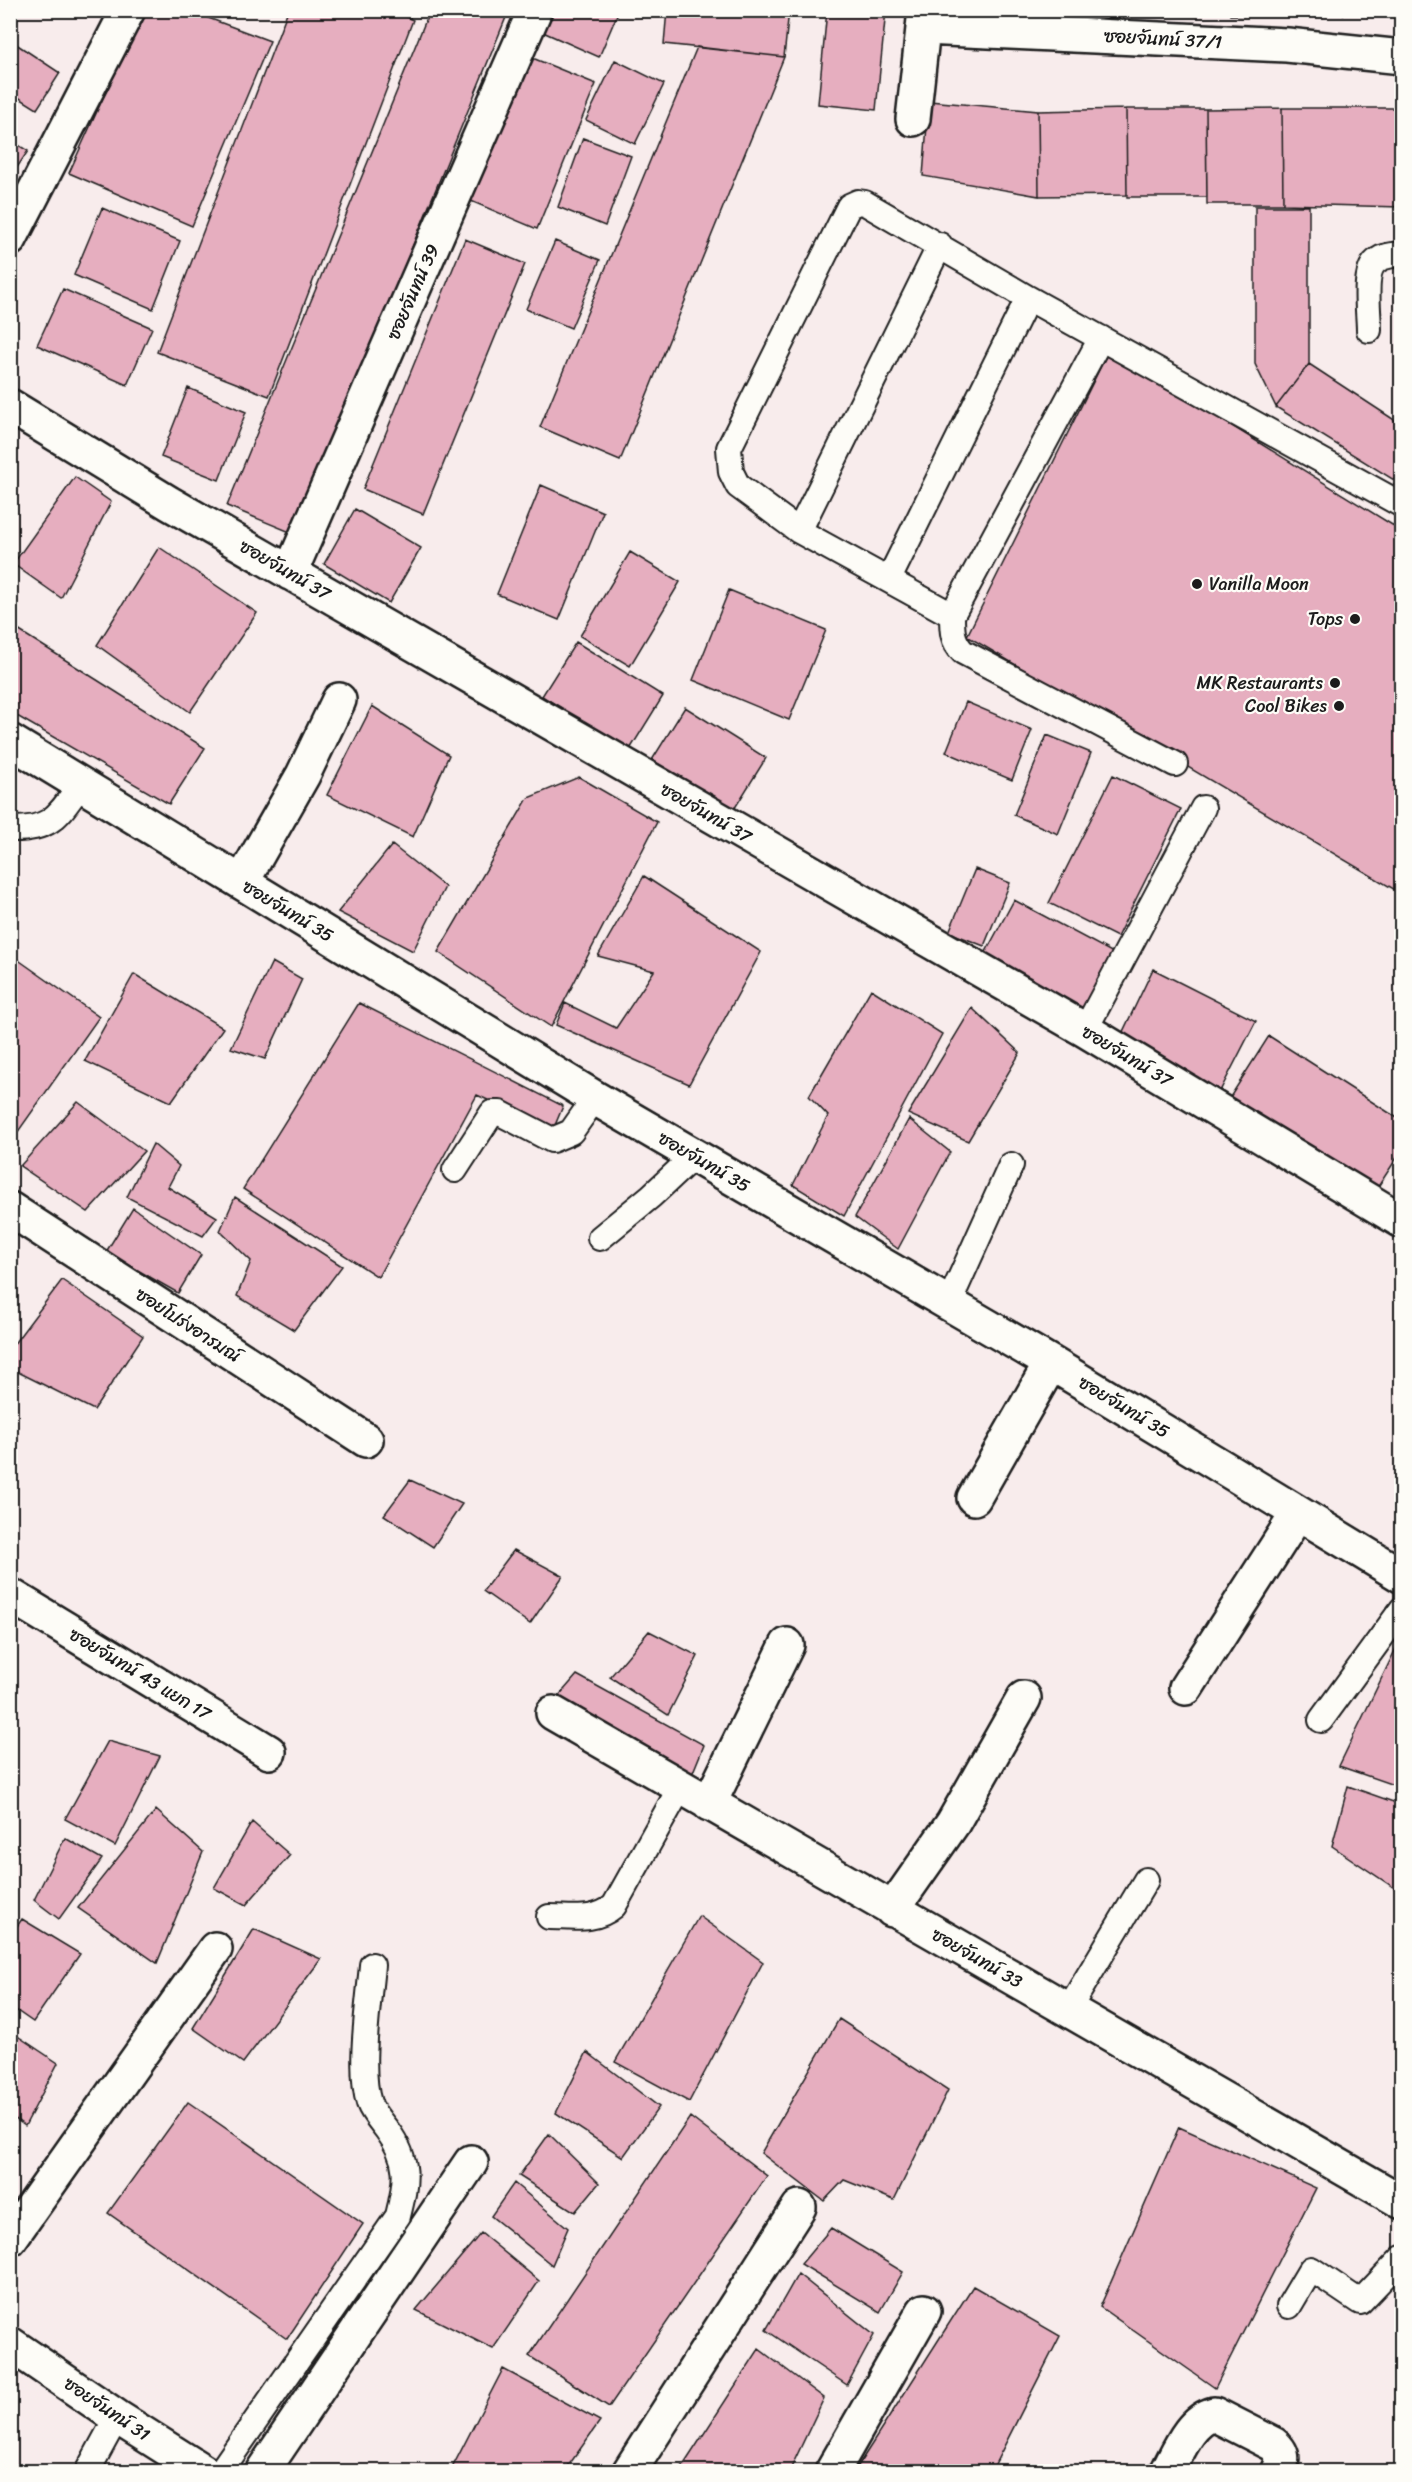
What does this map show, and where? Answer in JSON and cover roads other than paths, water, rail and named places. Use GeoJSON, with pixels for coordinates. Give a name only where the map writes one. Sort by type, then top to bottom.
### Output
{"type":"FeatureCollection","features":[{"type":"Feature","properties":{"kind":"street"},"geometry":{"type":"LineString","coordinates":[[10,239],[128,10]]}},
{"type":"Feature","properties":{"kind":"street","name":"ซอยจันทน์ 39"},"geometry":{"type":"LineString","coordinates":[[290,573],[535,10]]}},
{"type":"Feature","properties":{"kind":"street"},"geometry":{"type":"LineString","coordinates":[[913,119],[925,19]]}},
{"type":"Feature","properties":{"kind":"street","name":"ซอยจันทน์ 37/1"},"geometry":{"type":"LineString","coordinates":[[925,19],[1287,45],[1401,57]]}},
{"type":"Feature","properties":{"kind":"street","name":"ซอยจันทน์ 37"},"geometry":{"type":"LineString","coordinates":[[10,406],[169,503],[1085,1030],[1401,1221]]}},
{"type":"Feature","properties":{"kind":"street"},"geometry":{"type":"LineString","coordinates":[[242,882],[303,775],[339,700]]}},
{"type":"Feature","properties":{"kind":"street","name":"ซอยจันทน์ 35"},"geometry":{"type":"LineString","coordinates":[[10,741],[596,1098],[1051,1363],[1401,1576]]}},
{"type":"Feature","properties":{"kind":"street","name":"ซอยโปร่งอารมณ์"},"geometry":{"type":"LineString","coordinates":[[10,1209],[366,1440]]}},
{"type":"Feature","properties":{"kind":"street"},"geometry":{"type":"LineString","coordinates":[[974,1498],[1051,1363]]}},
{"type":"Feature","properties":{"kind":"street"},"geometry":{"type":"LineString","coordinates":[[1186,1688],[1298,1513]]}},
{"type":"Feature","properties":{"kind":"street","name":"ซอยจันทน์ 43 แยก 17"},"geometry":{"type":"LineString","coordinates":[[14,1604],[269,1752]]}},
{"type":"Feature","properties":{"kind":"street"},"geometry":{"type":"LineString","coordinates":[[709,1804],[787,1645]]}},
{"type":"Feature","properties":{"kind":"street"},"geometry":{"type":"LineString","coordinates":[[892,1910],[953,1823],[1024,1698]]}},
{"type":"Feature","properties":{"kind":"street","name":"ซอยจันทน์ 33"},"geometry":{"type":"LineString","coordinates":[[553,1713],[1401,2202]]}},
{"type":"Feature","properties":{"kind":"street"},"geometry":{"type":"LineString","coordinates":[[10,2239],[214,1949]]}},
{"type":"Feature","properties":{"kind":"street"},"geometry":{"type":"LineString","coordinates":[[262,2472],[471,2162]]}},
{"type":"Feature","properties":{"kind":"street"},"geometry":{"type":"LineString","coordinates":[[629,2472],[799,2207]]}},
{"type":"Feature","properties":{"kind":"street"},"geometry":{"type":"LineString","coordinates":[[832,2472],[924,2311]]}},
{"type":"Feature","properties":{"kind":"street","name":"ซอยจันทน์ 31"},"geometry":{"type":"LineString","coordinates":[[10,2344],[117,2417],[204,2472]]}},
{"type":"Feature","properties":{"kind":"street"},"geometry":{"type":"LineString","coordinates":[[1167,2472],[1185,2439],[1201,2419],[1214,2414],[1274,2444],[1279,2449],[1282,2458],[1278,2472]]}},
{"type":"Feature","properties":{"kind":"lane"},"geometry":{"type":"LineString","coordinates":[[952,615],[799,531],[738,486],[731,472],[729,448],[849,206],[858,202],[865,203],[1028,298],[1401,505]]}},
{"type":"Feature","properties":{"kind":"lane"},"geometry":{"type":"LineString","coordinates":[[799,531],[939,245]]}},
{"type":"Feature","properties":{"kind":"lane"},"geometry":{"type":"LineString","coordinates":[[1369,330],[1368,275],[1372,264],[1379,259],[1401,254]]}},
{"type":"Feature","properties":{"kind":"lane"},"geometry":{"type":"LineString","coordinates":[[889,579],[1028,298]]}},
{"type":"Feature","properties":{"kind":"lane"},"geometry":{"type":"LineString","coordinates":[[1101,338],[952,615],[954,639],[963,652],[1175,764]]}},
{"type":"Feature","properties":{"kind":"lane"},"geometry":{"type":"LineString","coordinates":[[10,829],[42,827],[56,817],[81,784]]}},
{"type":"Feature","properties":{"kind":"lane"},"geometry":{"type":"LineString","coordinates":[[1085,1030],[1203,808]]}},
{"type":"Feature","properties":{"kind":"lane"},"geometry":{"type":"LineString","coordinates":[[455,1170],[492,1113],[500,1113],[552,1140],[571,1132],[596,1098]]}},
{"type":"Feature","properties":{"kind":"lane"},"geometry":{"type":"LineString","coordinates":[[600,1238],[651,1196],[694,1156]]}},
{"type":"Feature","properties":{"kind":"lane"},"geometry":{"type":"LineString","coordinates":[[948,1305],[1011,1165]]}},
{"type":"Feature","properties":{"kind":"lane"},"geometry":{"type":"LineString","coordinates":[[1321,1720],[1401,1609]]}},
{"type":"Feature","properties":{"kind":"lane"},"geometry":{"type":"LineString","coordinates":[[549,1917],[592,1918],[605,1914],[614,1906],[680,1788]]}},
{"type":"Feature","properties":{"kind":"lane"},"geometry":{"type":"LineString","coordinates":[[1068,2010],[1146,1880]]}},
{"type":"Feature","properties":{"kind":"lane"},"geometry":{"type":"LineString","coordinates":[[220,2472],[398,2216],[405,2190],[405,2163],[400,2147],[369,2104],[366,2082],[366,2035],[372,1965]]}},
{"type":"Feature","properties":{"kind":"lane"},"geometry":{"type":"LineString","coordinates":[[1289,2306],[1311,2269],[1360,2302],[1401,2258]]}},
{"type":"Feature","properties":{"kind":"lane"},"geometry":{"type":"LineString","coordinates":[[87,2472],[117,2417]]}},
{"type":"Feature","properties":{"kind":"place","name":"Vanilla Moon"},"geometry":{"type":"Point","coordinates":[1197,584]}},
{"type":"Feature","properties":{"kind":"place","name":"Tops"},"geometry":{"type":"Point","coordinates":[1355,619]}},
{"type":"Feature","properties":{"kind":"place","name":"MK Restaurants"},"geometry":{"type":"Point","coordinates":[1335,683]}},
{"type":"Feature","properties":{"kind":"place","name":"Cool Bikes"},"geometry":{"type":"Point","coordinates":[1339,706]}}]}
